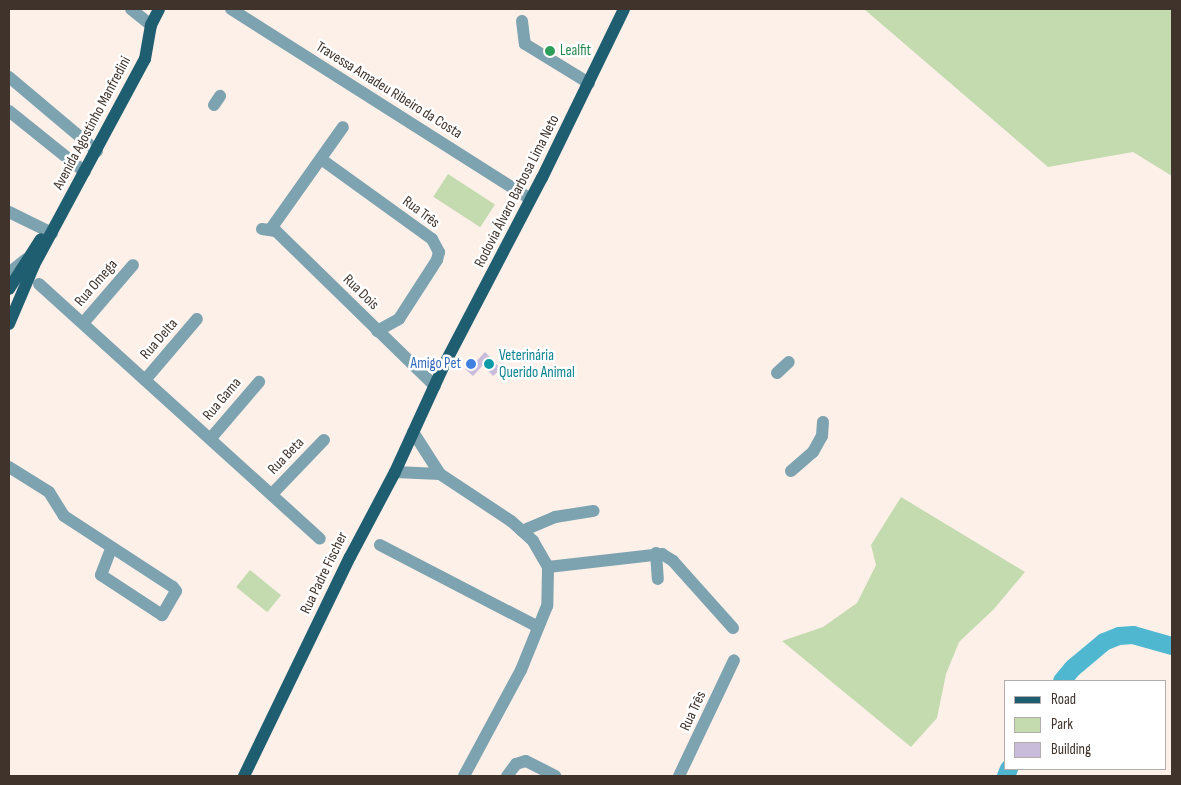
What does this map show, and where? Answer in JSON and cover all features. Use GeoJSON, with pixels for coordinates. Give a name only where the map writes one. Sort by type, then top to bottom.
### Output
{"type":"FeatureCollection","features":[{"type":"Feature","properties":{"kind":"main road","name":"Avenida Agostinho Manfredini"},"geometry":{"type":"LineString","coordinates":[[52,229],[97,152],[145,59],[152,25],[159,9]]}},
{"type":"Feature","properties":{"kind":"main road","name":"Rodovia Álvaro Barbosa Lima Neto"},"geometry":{"type":"LineString","coordinates":[[435,386],[589,83],[624,9]]}},
{"type":"Feature","properties":{"kind":"main road"},"geometry":{"type":"LineString","coordinates":[[9,289],[26,259],[52,229]]}},
{"type":"Feature","properties":{"kind":"main road"},"geometry":{"type":"LineString","coordinates":[[9,324],[21,290],[52,229]]}},
{"type":"Feature","properties":{"kind":"main road","name":"Rua Padre Fischer"},"geometry":{"type":"LineString","coordinates":[[244,776],[338,582],[395,472],[435,386]]}},
{"type":"Feature","properties":{"kind":"street"},"geometry":{"type":"LineString","coordinates":[[131,9],[152,25]]}},
{"type":"Feature","properties":{"kind":"street","name":"Travessa Amadeu Ribeiro da Costa"},"geometry":{"type":"LineString","coordinates":[[231,9],[530,199]]}},
{"type":"Feature","properties":{"kind":"street"},"geometry":{"type":"LineString","coordinates":[[522,21],[525,44],[589,83]]}},
{"type":"Feature","properties":{"kind":"street"},"geometry":{"type":"LineString","coordinates":[[9,77],[97,152]]}},
{"type":"Feature","properties":{"kind":"street"},"geometry":{"type":"LineString","coordinates":[[9,110],[85,172]]}},
{"type":"Feature","properties":{"kind":"street"},"geometry":{"type":"LineString","coordinates":[[321,159],[344,127]]}},
{"type":"Feature","properties":{"kind":"street","name":"Rua Dois"},"geometry":{"type":"LineString","coordinates":[[321,159],[266,230],[276,231],[435,386]]}},
{"type":"Feature","properties":{"kind":"street","name":"Rua Três"},"geometry":{"type":"LineString","coordinates":[[321,159],[432,239],[439,252],[399,319],[378,331]]}},
{"type":"Feature","properties":{"kind":"street"},"geometry":{"type":"LineString","coordinates":[[9,212],[52,229]]}},
{"type":"Feature","properties":{"kind":"street"},"geometry":{"type":"LineString","coordinates":[[9,273],[26,259]]}},
{"type":"Feature","properties":{"kind":"street","name":"Rua Omega"},"geometry":{"type":"LineString","coordinates":[[84,322],[133,265]]}},
{"type":"Feature","properties":{"kind":"street"},"geometry":{"type":"LineString","coordinates":[[39,284],[84,322],[320,539]]}},
{"type":"Feature","properties":{"kind":"street","name":"Rua Delta"},"geometry":{"type":"LineString","coordinates":[[145,380],[197,319]]}},
{"type":"Feature","properties":{"kind":"street"},"geometry":{"type":"LineString","coordinates":[[777,373],[789,362]]}},
{"type":"Feature","properties":{"kind":"street","name":"Rua Gama"},"geometry":{"type":"LineString","coordinates":[[211,438],[259,382]]}},
{"type":"Feature","properties":{"kind":"street"},"geometry":{"type":"LineString","coordinates":[[791,471],[813,452],[822,436],[823,422]]}},
{"type":"Feature","properties":{"kind":"street"},"geometry":{"type":"LineString","coordinates":[[414,432],[440,474],[522,531],[533,541],[548,567],[547,606],[521,670],[464,776]]}},
{"type":"Feature","properties":{"kind":"street","name":"Rua Beta"},"geometry":{"type":"LineString","coordinates":[[272,494],[324,440]]}},
{"type":"Feature","properties":{"kind":"street"},"geometry":{"type":"LineString","coordinates":[[9,467],[49,492],[64,516],[175,589],[162,615],[101,574],[111,548]]}},
{"type":"Feature","properties":{"kind":"street"},"geometry":{"type":"LineString","coordinates":[[395,472],[440,474]]}},
{"type":"Feature","properties":{"kind":"street"},"geometry":{"type":"LineString","coordinates":[[522,531],[555,517],[594,511]]}},
{"type":"Feature","properties":{"kind":"street"},"geometry":{"type":"LineString","coordinates":[[380,544],[538,627]]}},
{"type":"Feature","properties":{"kind":"street"},"geometry":{"type":"LineString","coordinates":[[548,567],[656,553],[673,561],[732,628]]}},
{"type":"Feature","properties":{"kind":"street"},"geometry":{"type":"LineString","coordinates":[[656,553],[658,579]]}},
{"type":"Feature","properties":{"kind":"street","name":"Rua Três"},"geometry":{"type":"LineString","coordinates":[[680,776],[734,660]]}},
{"type":"Feature","properties":{"kind":"street"},"geometry":{"type":"LineString","coordinates":[[507,776],[516,764],[526,761],[555,776]]}},
{"type":"Feature","properties":{"kind":"green space"},"geometry":{"type":"Polygon","coordinates":[[[864,9],[1172,9],[1172,176],[1133,152],[1048,167],[864,9]]]}},
{"type":"Feature","properties":{"kind":"green space"},"geometry":{"type":"Polygon","coordinates":[[[448,174],[495,204],[480,227],[433,197],[448,174]]]}},
{"type":"Feature","properties":{"kind":"green space"},"geometry":{"type":"Polygon","coordinates":[[[901,497],[1025,572],[994,609],[959,642],[946,674],[937,718],[911,747],[782,641],[823,627],[857,603],[876,565],[871,545],[901,497]]]}},
{"type":"Feature","properties":{"kind":"green space"},"geometry":{"type":"Polygon","coordinates":[[[250,570],[281,595],[267,612],[236,587],[250,570]]]}},
{"type":"Feature","properties":{"kind":"building","name":"Veterinária Querido Animal"},"geometry":{"type":"Polygon","coordinates":[[[485,352],[501,369],[493,376],[483,365],[473,376],[465,369],[470,360],[474,364],[485,352]]]}},
{"type":"Feature","properties":{"kind":"waterway"},"geometry":{"type":"LineString","coordinates":[[1063,680],[1073,668],[1104,642],[1119,636],[1133,635],[1172,646]]}},
{"type":"Feature","properties":{"kind":"waterway"},"geometry":{"type":"LineString","coordinates":[[1006,776],[1009,770]]}},
{"type":"Feature","properties":{"kind":"place","name":"Lealfit"},"geometry":{"type":"Point","coordinates":[550,51]}},
{"type":"Feature","properties":{"kind":"place","name":"Amigo Pet"},"geometry":{"type":"Point","coordinates":[471,364]}},
{"type":"Feature","properties":{"kind":"place","name":"Veterinária Querido Animal"},"geometry":{"type":"Point","coordinates":[489,364]}}]}
